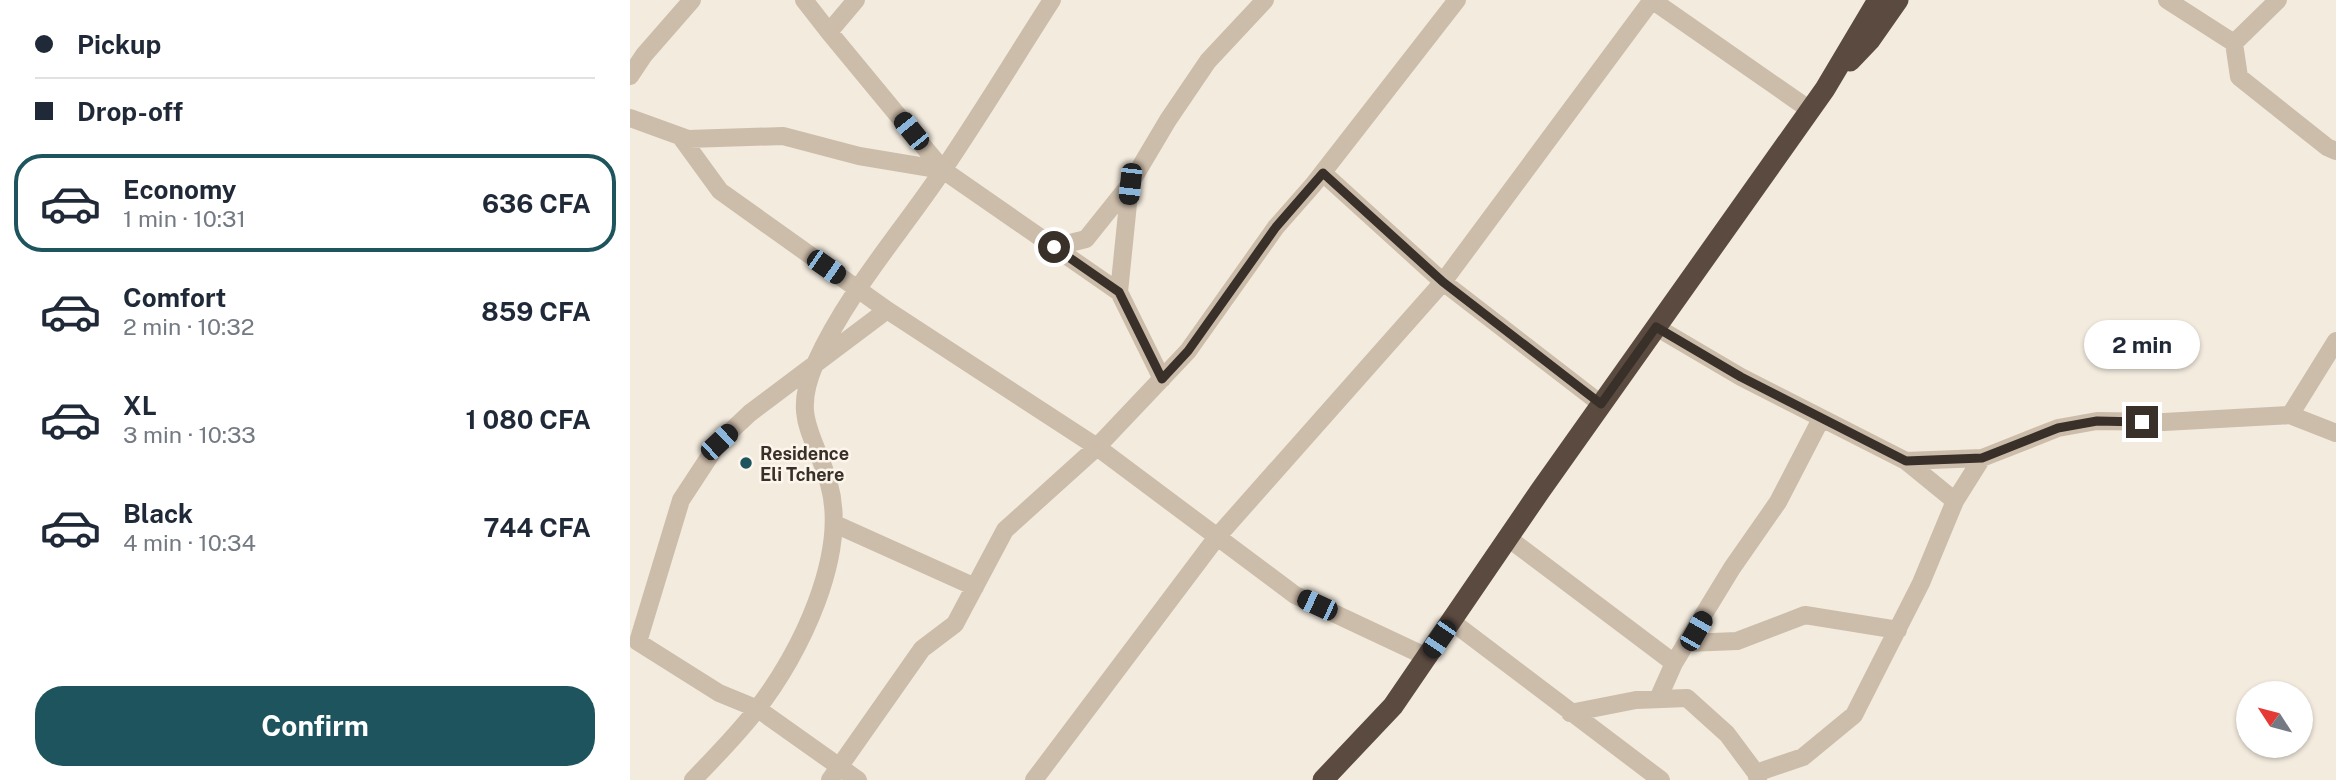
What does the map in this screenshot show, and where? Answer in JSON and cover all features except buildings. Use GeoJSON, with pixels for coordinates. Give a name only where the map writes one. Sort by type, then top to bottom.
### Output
{"type":"FeatureCollection","features":[{"type":"Feature","properties":{"kind":"highway"},"geometry":{"type":"LineString","coordinates":[[1323,780],[1393,706],[1601,404],[1825,89],[1878,0]]}},
{"type":"Feature","properties":{"kind":"highway"},"geometry":{"type":"LineString","coordinates":[[1825,89],[1870,40],[1898,0]]}},
{"type":"Feature","properties":{"kind":"street"},"geometry":{"type":"LineString","coordinates":[[630,76],[643,55],[692,0]]}},
{"type":"Feature","properties":{"kind":"street"},"geometry":{"type":"LineString","coordinates":[[804,0],[943,170],[1119,292],[1162,379]]}},
{"type":"Feature","properties":{"kind":"street"},"geometry":{"type":"LineString","coordinates":[[829,32],[856,0]]}},
{"type":"Feature","properties":{"kind":"street"},"geometry":{"type":"LineString","coordinates":[[693,780],[758,709],[794,651],[830,571],[835,524],[829,485],[807,429],[803,400],[816,364],[857,289],[943,170],[1052,0]]}},
{"type":"Feature","properties":{"kind":"street"},"geometry":{"type":"LineString","coordinates":[[1054,247],[1086,239],[1130,184],[1168,120],[1208,61],[1265,0]]}},
{"type":"Feature","properties":{"kind":"street"},"geometry":{"type":"LineString","coordinates":[[834,773],[922,649],[955,624],[1006,530],[1097,447],[1188,351],[1276,227],[1323,173],[1457,0]]}},
{"type":"Feature","properties":{"kind":"street"},"geometry":{"type":"LineString","coordinates":[[1034,780],[1217,537],[1443,282],[1652,0],[1810,110]]}},
{"type":"Feature","properties":{"kind":"street"},"geometry":{"type":"LineString","coordinates":[[2167,0],[2234,43],[2239,77],[2331,149],[2336,167]]}},
{"type":"Feature","properties":{"kind":"street"},"geometry":{"type":"LineString","coordinates":[[2234,43],[2278,0]]}},
{"type":"Feature","properties":{"kind":"street"},"geometry":{"type":"LineString","coordinates":[[630,118],[688,139],[783,135],[859,156],[943,170]]}},
{"type":"Feature","properties":{"kind":"street"},"geometry":{"type":"LineString","coordinates":[[680,136],[720,191],[887,310],[1097,447],[1295,595],[1427,657]]}},
{"type":"Feature","properties":{"kind":"street"},"geometry":{"type":"LineString","coordinates":[[1323,173],[1443,282],[1601,404]]}},
{"type":"Feature","properties":{"kind":"street"},"geometry":{"type":"LineString","coordinates":[[1119,292],[1130,184]]}},
{"type":"Feature","properties":{"kind":"street"},"geometry":{"type":"LineString","coordinates":[[858,780],[834,773],[758,709],[719,693],[634,639],[681,500],[719,442],[750,413],[887,310]]}},
{"type":"Feature","properties":{"kind":"street"},"geometry":{"type":"LineString","coordinates":[[1656,327],[1821,419],[1906,461],[1955,501]]}},
{"type":"Feature","properties":{"kind":"street"},"geometry":{"type":"LineString","coordinates":[[2290,415],[2336,341]]}},
{"type":"Feature","properties":{"kind":"street"},"geometry":{"type":"LineString","coordinates":[[1906,461],[1982,458],[2058,428],[2097,421],[2164,422],[2290,415],[2336,433]]}},
{"type":"Feature","properties":{"kind":"street"},"geometry":{"type":"LineString","coordinates":[[1658,699],[1674,663],[1732,568],[1779,502],[1821,419]]}},
{"type":"Feature","properties":{"kind":"street"},"geometry":{"type":"LineString","coordinates":[[1570,713],[1636,700],[1687,698],[1727,734],[1757,776],[1803,757],[1854,715],[1898,630],[1955,501],[1982,458]]}},
{"type":"Feature","properties":{"kind":"street"},"geometry":{"type":"LineString","coordinates":[[835,524],[975,587]]}},
{"type":"Feature","properties":{"kind":"street"},"geometry":{"type":"LineString","coordinates":[[1508,538],[1674,663]]}},
{"type":"Feature","properties":{"kind":"street"},"geometry":{"type":"LineString","coordinates":[[1688,643],[1737,641],[1805,615],[1898,630]]}},
{"type":"Feature","properties":{"kind":"street"},"geometry":{"type":"LineString","coordinates":[[1451,621],[1661,780]]}},
{"type":"Feature","properties":{"kind":"place","name":"Residence Eli Tchere"},"geometry":{"type":"Point","coordinates":[746,463]}},
{"type":"Feature","properties":{"kind":"route"},"geometry":{"type":"LineString","coordinates":[[1054,247],[1119,292],[1162,379],[1188,351],[1276,227],[1323,173],[1443,282],[1601,404],[1656,327],[1741,377],[1906,461],[1982,458],[2058,428],[2097,421],[2142,422]]}}]}
